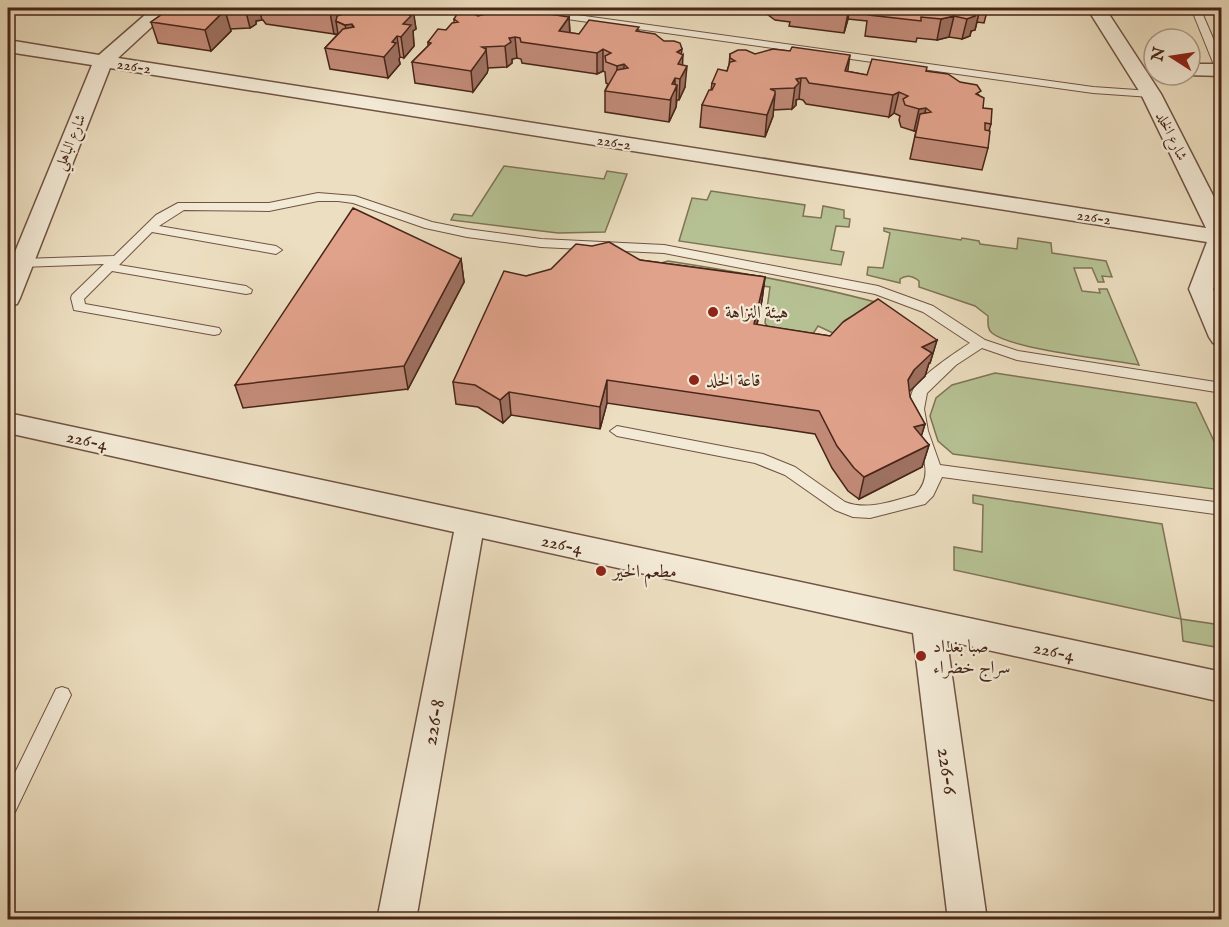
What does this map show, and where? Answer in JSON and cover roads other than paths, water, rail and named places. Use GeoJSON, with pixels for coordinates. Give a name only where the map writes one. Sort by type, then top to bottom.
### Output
{"type":"FeatureCollection","features":[{"type":"Feature","properties":{"kind":"street","name":"شارع الباهلي"},"geometry":{"type":"LineString","coordinates":[[8,298],[103,61],[163,8]]}},
{"type":"Feature","properties":{"kind":"street","name":"شارع الخلد"},"geometry":{"type":"LineString","coordinates":[[1096,8],[1142,65]]}},
{"type":"Feature","properties":{"kind":"street","name":"226-2"},"geometry":{"type":"LineString","coordinates":[[8,46],[1221,237]]}},
{"type":"Feature","properties":{"kind":"street"},"geometry":{"type":"LineString","coordinates":[[1202,70],[1221,70]]}},
{"type":"Feature","properties":{"kind":"street","name":"شارع الخلد"},"geometry":{"type":"LineString","coordinates":[[1149,87],[1221,237]]}},
{"type":"Feature","properties":{"kind":"street"},"geometry":{"type":"LineString","coordinates":[[1221,237],[1201,289],[1221,337]]}},
{"type":"Feature","properties":{"kind":"street","name":"226-4"},"geometry":{"type":"LineString","coordinates":[[8,423],[1221,687]]}},
{"type":"Feature","properties":{"kind":"street","name":"226-8"},"geometry":{"type":"LineString","coordinates":[[396,920],[470,524]]}},
{"type":"Feature","properties":{"kind":"street","name":"226-6"},"geometry":{"type":"LineString","coordinates":[[927,623],[968,920]]}},
{"type":"Feature","properties":{"kind":"lane"},"geometry":{"type":"LineString","coordinates":[[510,8],[1093,90],[1151,94]]}},
{"type":"Feature","properties":{"kind":"lane"},"geometry":{"type":"LineString","coordinates":[[1195,8],[1221,70]]}},
{"type":"Feature","properties":{"kind":"lane"},"geometry":{"type":"LineString","coordinates":[[214,331],[79,307],[77,298],[149,228],[182,206],[269,207],[318,197],[338,197],[355,200],[429,225],[467,233],[541,243],[664,249],[878,290],[928,309],[980,343],[1017,356],[1221,388]]}},
{"type":"Feature","properties":{"kind":"lane"},"geometry":{"type":"LineString","coordinates":[[149,228],[276,250]]}},
{"type":"Feature","properties":{"kind":"lane"},"geometry":{"type":"LineString","coordinates":[[21,263],[113,263],[246,290]]}},
{"type":"Feature","properties":{"kind":"lane"},"geometry":{"type":"LineString","coordinates":[[617,431],[758,458],[790,471],[840,506],[853,511],[870,512],[920,500],[931,486],[934,470],[916,409],[920,391],[951,362],[980,343]]}},
{"type":"Feature","properties":{"kind":"lane"},"geometry":{"type":"LineString","coordinates":[[934,470],[1221,509]]}},
{"type":"Feature","properties":{"kind":"lane"},"geometry":{"type":"LineString","coordinates":[[8,806],[62,695]]}},
{"type":"Feature","properties":{"kind":"place","name":"هيئة النزاهة"},"geometry":{"type":"Point","coordinates":[713,312]}},
{"type":"Feature","properties":{"kind":"place","name":"قاعة الخلد"},"geometry":{"type":"Point","coordinates":[694,380]}},
{"type":"Feature","properties":{"kind":"place","name":"مطعم الخير"},"geometry":{"type":"Point","coordinates":[601,571]}},
{"type":"Feature","properties":{"kind":"place","name":"صبا بغداد سراج خضراء"},"geometry":{"type":"Point","coordinates":[921,656]}}]}
